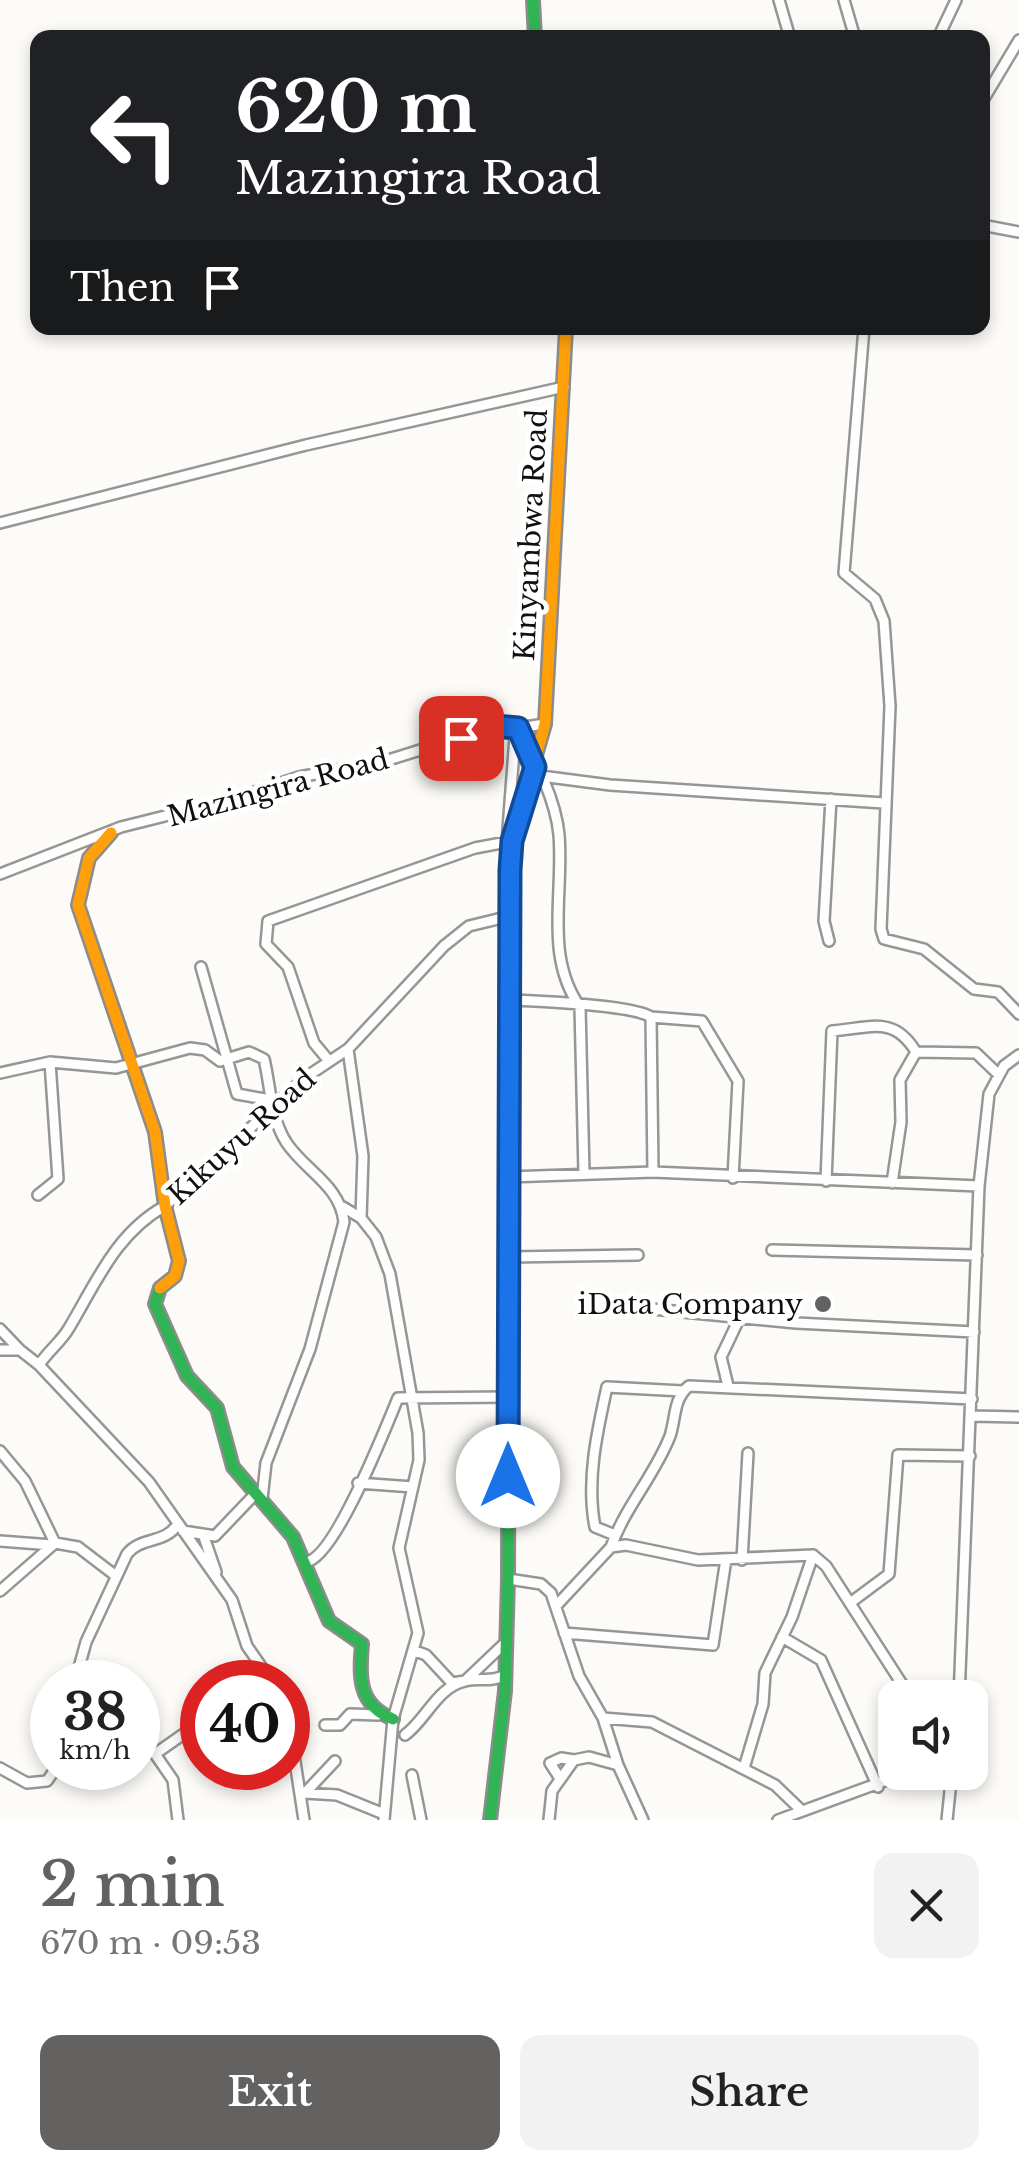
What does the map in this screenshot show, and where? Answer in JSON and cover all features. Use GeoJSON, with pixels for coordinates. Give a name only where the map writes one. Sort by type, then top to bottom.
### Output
{"type":"FeatureCollection","features":[{"type":"Feature","properties":{"kind":"street"},"geometry":{"type":"LineString","coordinates":[[533,0],[535,30]]}},
{"type":"Feature","properties":{"kind":"street"},"geometry":{"type":"LineString","coordinates":[[779,0],[788,30]]}},
{"type":"Feature","properties":{"kind":"street"},"geometry":{"type":"LineString","coordinates":[[844,0],[852,30]]}},
{"type":"Feature","properties":{"kind":"street"},"geometry":{"type":"LineString","coordinates":[[942,30],[956,0]]}},
{"type":"Feature","properties":{"kind":"street"},"geometry":{"type":"LineString","coordinates":[[990,89],[1019,40]]}},
{"type":"Feature","properties":{"kind":"street"},"geometry":{"type":"LineString","coordinates":[[990,226],[1019,232]]}},
{"type":"Feature","properties":{"kind":"street","name":"Kinyambwa Road"},"geometry":{"type":"LineString","coordinates":[[490,1820],[505,1675],[508,1578],[510,841],[538,771],[545,724],[566,335]]}},
{"type":"Feature","properties":{"kind":"street"},"geometry":{"type":"LineString","coordinates":[[863,335],[844,573],[876,598],[884,621],[890,706],[884,803],[884,939],[924,949],[974,989],[998,992],[1019,1014]]}},
{"type":"Feature","properties":{"kind":"street"},"geometry":{"type":"LineString","coordinates":[[0,523],[306,444],[564,387]]}},
{"type":"Feature","properties":{"kind":"street","name":"Mazingira Road"},"geometry":{"type":"LineString","coordinates":[[0,874],[111,833],[320,771],[385,761],[494,726],[545,724]]}},
{"type":"Feature","properties":{"kind":"street"},"geometry":{"type":"LineString","coordinates":[[518,728],[538,771],[560,837],[556,942],[570,992],[580,1007],[584,1173]]}},
{"type":"Feature","properties":{"kind":"street"},"geometry":{"type":"LineString","coordinates":[[329,1061],[314,1043],[288,967],[266,944],[268,922],[475,848],[510,841],[510,774],[518,728]]}},
{"type":"Feature","properties":{"kind":"street"},"geometry":{"type":"LineString","coordinates":[[538,771],[610,785],[884,803]]}},
{"type":"Feature","properties":{"kind":"street"},"geometry":{"type":"LineString","coordinates":[[829,941],[824,921],[831,798]]}},
{"type":"Feature","properties":{"kind":"street"},"geometry":{"type":"LineString","coordinates":[[111,833],[90,858],[78,905],[155,1132],[164,1206],[179,1269],[156,1292],[154,1304],[186,1376],[218,1408],[233,1468],[259,1496],[306,1562],[318,1602],[329,1621],[362,1644],[357,1674],[360,1690],[378,1715]]}},
{"type":"Feature","properties":{"kind":"street","name":"Kikuyu Road"},"geometry":{"type":"LineString","coordinates":[[39,1365],[67,1332],[98,1273],[146,1217],[164,1206],[209,1162],[272,1112],[306,1077],[348,1049],[444,946],[469,926],[510,916]]}},
{"type":"Feature","properties":{"kind":"street"},"geometry":{"type":"LineString","coordinates":[[201,966],[237,1094],[271,1100]]}},
{"type":"Feature","properties":{"kind":"street"},"geometry":{"type":"LineString","coordinates":[[509,1000],[560,1001],[580,1007],[630,1010],[651,1017],[702,1020],[737,1074],[733,1178]]}},
{"type":"Feature","properties":{"kind":"street"},"geometry":{"type":"LineString","coordinates":[[651,1017],[653,1172]]}},
{"type":"Feature","properties":{"kind":"street"},"geometry":{"type":"LineString","coordinates":[[826,1181],[832,1032],[892,1027],[904,1031],[916,1052]]}},
{"type":"Feature","properties":{"kind":"street"},"geometry":{"type":"LineString","coordinates":[[0,1072],[50,1062],[116,1068],[190,1048],[229,1060],[242,1053],[259,1054],[272,1112],[286,1141],[343,1207],[361,1218],[376,1237],[390,1274],[412,1395],[419,1460],[399,1548],[417,1612],[413,1650],[393,1719],[384,1817],[336,1796],[305,1793],[334,1761]]}},
{"type":"Feature","properties":{"kind":"street"},"geometry":{"type":"LineString","coordinates":[[348,1049],[363,1156],[361,1218]]}},
{"type":"Feature","properties":{"kind":"street"},"geometry":{"type":"LineString","coordinates":[[916,1052],[976,1053],[998,1074]]}},
{"type":"Feature","properties":{"kind":"street"},"geometry":{"type":"LineString","coordinates":[[892,1183],[901,1122],[900,1080],[916,1052]]}},
{"type":"Feature","properties":{"kind":"street"},"geometry":{"type":"LineString","coordinates":[[960,1680],[980,1186],[989,1094],[998,1074],[1019,1055]]}},
{"type":"Feature","properties":{"kind":"street"},"geometry":{"type":"LineString","coordinates":[[38,1195],[58,1180],[50,1062]]}},
{"type":"Feature","properties":{"kind":"street"},"geometry":{"type":"LineString","coordinates":[[508,1178],[653,1172],[980,1186]]}},
{"type":"Feature","properties":{"kind":"street"},"geometry":{"type":"LineString","coordinates":[[180,1528],[204,1537],[221,1532],[259,1496],[266,1463],[310,1350],[342,1236],[343,1207]]}},
{"type":"Feature","properties":{"kind":"street"},"geometry":{"type":"LineString","coordinates":[[772,1250],[977,1255]]}},
{"type":"Feature","properties":{"kind":"street"},"geometry":{"type":"LineString","coordinates":[[509,1256],[638,1255]]}},
{"type":"Feature","properties":{"kind":"street"},"geometry":{"type":"LineString","coordinates":[[632,1307],[974,1332]]}},
{"type":"Feature","properties":{"kind":"street"},"geometry":{"type":"LineString","coordinates":[[728,1386],[721,1357],[740,1317]]}},
{"type":"Feature","properties":{"kind":"street"},"geometry":{"type":"LineString","coordinates":[[0,1330],[39,1365],[143,1474],[232,1600],[248,1646],[257,1660]]}},
{"type":"Feature","properties":{"kind":"street"},"geometry":{"type":"LineString","coordinates":[[0,1350],[20,1350]]}},
{"type":"Feature","properties":{"kind":"street"},"geometry":{"type":"LineString","coordinates":[[615,1535],[595,1527],[592,1513],[597,1432],[607,1386],[683,1391]]}},
{"type":"Feature","properties":{"kind":"street"},"geometry":{"type":"LineString","coordinates":[[556,1606],[611,1547],[666,1445],[683,1391],[689,1386],[972,1399]]}},
{"type":"Feature","properties":{"kind":"street"},"geometry":{"type":"LineString","coordinates":[[306,1562],[319,1558],[340,1529],[398,1398],[508,1397]]}},
{"type":"Feature","properties":{"kind":"street"},"geometry":{"type":"LineString","coordinates":[[972,1416],[1019,1418]]}},
{"type":"Feature","properties":{"kind":"street"},"geometry":{"type":"LineString","coordinates":[[0,1451],[25,1481],[54,1544]]}},
{"type":"Feature","properties":{"kind":"street"},"geometry":{"type":"LineString","coordinates":[[742,1560],[748,1453]]}},
{"type":"Feature","properties":{"kind":"street"},"geometry":{"type":"LineString","coordinates":[[850,1603],[889,1574],[898,1455],[970,1456]]}},
{"type":"Feature","properties":{"kind":"street"},"geometry":{"type":"LineString","coordinates":[[358,1484],[414,1487]]}},
{"type":"Feature","properties":{"kind":"street"},"geometry":{"type":"LineString","coordinates":[[81,1660],[132,1547],[166,1538],[180,1528]]}},
{"type":"Feature","properties":{"kind":"street"},"geometry":{"type":"LineString","coordinates":[[204,1537],[218,1580]]}},
{"type":"Feature","properties":{"kind":"street"},"geometry":{"type":"LineString","coordinates":[[0,1541],[78,1547],[116,1576]]}},
{"type":"Feature","properties":{"kind":"street"},"geometry":{"type":"LineString","coordinates":[[0,1590],[54,1544]]}},
{"type":"Feature","properties":{"kind":"street"},"geometry":{"type":"LineString","coordinates":[[611,1547],[626,1545],[698,1560],[813,1555],[826,1566],[899,1680]]}},
{"type":"Feature","properties":{"kind":"street"},"geometry":{"type":"LineString","coordinates":[[744,1768],[763,1704],[765,1672],[813,1555]]}},
{"type":"Feature","properties":{"kind":"street"},"geometry":{"type":"LineString","coordinates":[[564,1633],[714,1644],[726,1559]]}},
{"type":"Feature","properties":{"kind":"street"},"geometry":{"type":"LineString","coordinates":[[508,1578],[541,1584],[556,1606],[579,1676],[603,1718],[618,1765],[644,1820]]}},
{"type":"Feature","properties":{"kind":"street"},"geometry":{"type":"LineString","coordinates":[[778,1820],[878,1787],[821,1660],[782,1638]]}},
{"type":"Feature","properties":{"kind":"street"},"geometry":{"type":"LineString","coordinates":[[404,1735],[432,1703],[465,1680],[506,1642]]}},
{"type":"Feature","properties":{"kind":"street"},"geometry":{"type":"LineString","coordinates":[[413,1650],[426,1655],[452,1683],[488,1681],[505,1675]]}},
{"type":"Feature","properties":{"kind":"street"},"geometry":{"type":"LineString","coordinates":[[325,1725],[340,1725],[354,1714],[393,1719]]}},
{"type":"Feature","properties":{"kind":"street"},"geometry":{"type":"LineString","coordinates":[[603,1718],[652,1722],[788,1794],[802,1811]]}},
{"type":"Feature","properties":{"kind":"street"},"geometry":{"type":"LineString","coordinates":[[550,1820],[558,1777],[550,1764],[562,1758],[589,1757],[618,1765]]}},
{"type":"Feature","properties":{"kind":"street"},"geometry":{"type":"LineString","coordinates":[[160,1761],[173,1780],[178,1820]]}},
{"type":"Feature","properties":{"kind":"street"},"geometry":{"type":"LineString","coordinates":[[0,1768],[30,1782]]}},
{"type":"Feature","properties":{"kind":"street"},"geometry":{"type":"LineString","coordinates":[[412,1775],[421,1820]]}},
{"type":"Feature","properties":{"kind":"street"},"geometry":{"type":"LineString","coordinates":[[299,1790],[304,1820]]}},
{"type":"Feature","properties":{"kind":"street"},"geometry":{"type":"LineString","coordinates":[[947,1820],[950,1790]]}},
{"type":"Feature","properties":{"kind":"traffic: fast"},"geometry":{"type":"LineString","coordinates":[[533,0],[535,30]]}},
{"type":"Feature","properties":{"kind":"traffic: fast"},"geometry":{"type":"LineString","coordinates":[[490,1820],[505,1691],[508,1579],[510,869],[512,841],[534,762]]}},
{"type":"Feature","properties":{"kind":"traffic: fast"},"geometry":{"type":"LineString","coordinates":[[160,1288],[155,1304],[187,1376],[217,1408],[233,1467],[293,1537],[329,1621],[362,1644],[363,1689],[373,1706],[393,1719]]}},
{"type":"Feature","properties":{"kind":"traffic: slow"},"geometry":{"type":"LineString","coordinates":[[534,762],[545,724],[566,335]]}},
{"type":"Feature","properties":{"kind":"traffic: slow"},"geometry":{"type":"LineString","coordinates":[[111,833],[89,858],[78,905],[155,1132],[165,1206],[179,1261],[175,1276],[160,1288]]}},
{"type":"Feature","properties":{"kind":"place","name":"iData Company"},"geometry":{"type":"Point","coordinates":[823,1304]}},
{"type":"Feature","properties":{"kind":"route"},"geometry":{"type":"LineString","coordinates":[[461,738],[494,726],[518,728],[535,767],[512,841],[510,870],[508,1476]]}}]}
